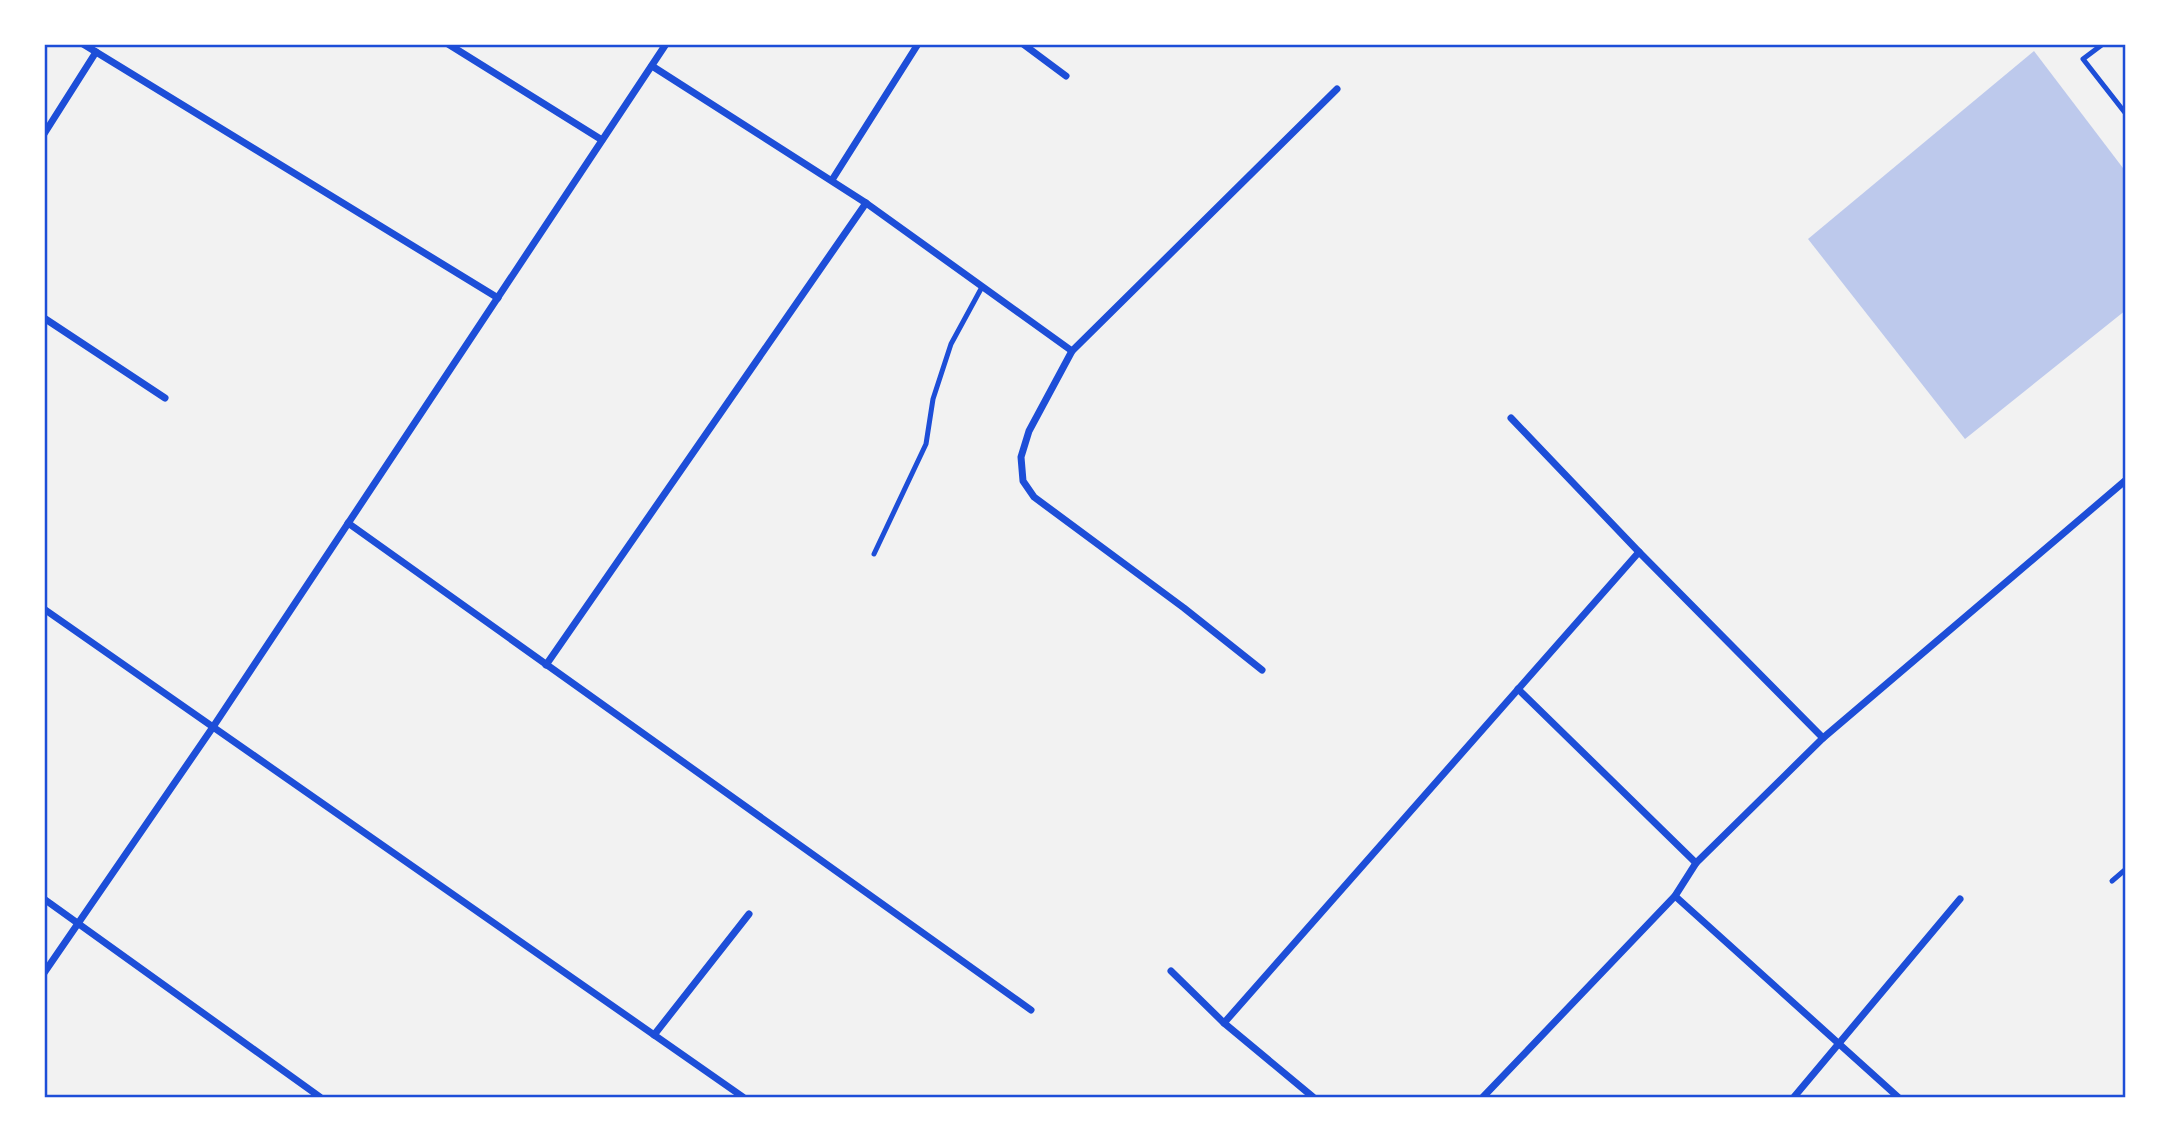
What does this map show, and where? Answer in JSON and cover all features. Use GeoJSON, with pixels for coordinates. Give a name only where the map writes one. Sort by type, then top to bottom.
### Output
{"type":"FeatureCollection","features":[{"type":"Feature","properties":{"kind":"street"},"geometry":{"type":"LineString","coordinates":[[83,44],[498,298]]}},
{"type":"Feature","properties":{"kind":"street"},"geometry":{"type":"LineString","coordinates":[[448,44],[602,140]]}},
{"type":"Feature","properties":{"kind":"street"},"geometry":{"type":"LineString","coordinates":[[44,974],[213,727],[666,44]]}},
{"type":"Feature","properties":{"kind":"street"},"geometry":{"type":"LineString","coordinates":[[832,180],[918,44]]}},
{"type":"Feature","properties":{"kind":"street"},"geometry":{"type":"LineString","coordinates":[[1023,44],[1066,76]]}},
{"type":"Feature","properties":{"kind":"street"},"geometry":{"type":"LineString","coordinates":[[44,134],[96,52]]}},
{"type":"Feature","properties":{"kind":"street"},"geometry":{"type":"LineString","coordinates":[[652,66],[866,203],[1072,351]]}},
{"type":"Feature","properties":{"kind":"street"},"geometry":{"type":"LineString","coordinates":[[1262,670],[1184,608],[1034,497],[1023,481],[1021,457],[1029,431],[1072,351],[1337,89]]}},
{"type":"Feature","properties":{"kind":"street"},"geometry":{"type":"LineString","coordinates":[[546,665],[866,203]]}},
{"type":"Feature","properties":{"kind":"street"},"geometry":{"type":"LineString","coordinates":[[44,318],[165,398]]}},
{"type":"Feature","properties":{"kind":"street"},"geometry":{"type":"LineString","coordinates":[[1511,418],[1639,552],[1824,738]]}},
{"type":"Feature","properties":{"kind":"street"},"geometry":{"type":"LineString","coordinates":[[1483,1097],[1675,897],[1696,863],[1824,738],[2126,480]]}},
{"type":"Feature","properties":{"kind":"street"},"geometry":{"type":"LineString","coordinates":[[348,523],[1031,1010]]}},
{"type":"Feature","properties":{"kind":"street"},"geometry":{"type":"LineString","coordinates":[[1224,1023],[1639,552]]}},
{"type":"Feature","properties":{"kind":"street"},"geometry":{"type":"LineString","coordinates":[[44,610],[743,1097]]}},
{"type":"Feature","properties":{"kind":"street"},"geometry":{"type":"LineString","coordinates":[[1518,689],[1696,863]]}},
{"type":"Feature","properties":{"kind":"street"},"geometry":{"type":"LineString","coordinates":[[1675,897],[1898,1097]]}},
{"type":"Feature","properties":{"kind":"street"},"geometry":{"type":"LineString","coordinates":[[44,899],[320,1097]]}},
{"type":"Feature","properties":{"kind":"street"},"geometry":{"type":"LineString","coordinates":[[1794,1097],[1960,899]]}},
{"type":"Feature","properties":{"kind":"street"},"geometry":{"type":"LineString","coordinates":[[654,1035],[749,914]]}},
{"type":"Feature","properties":{"kind":"street"},"geometry":{"type":"LineString","coordinates":[[1171,971],[1224,1023],[1313,1097]]}},
{"type":"Feature","properties":{"kind":"lane"},"geometry":{"type":"LineString","coordinates":[[2103,44],[2083,59],[2126,114]]}},
{"type":"Feature","properties":{"kind":"lane"},"geometry":{"type":"LineString","coordinates":[[874,554],[926,444],[933,399],[951,344],[982,287]]}},
{"type":"Feature","properties":{"kind":"lane"},"geometry":{"type":"LineString","coordinates":[[2112,881],[2126,869]]}},
{"type":"Feature","properties":{"kind":"building"},"geometry":{"type":"Polygon","coordinates":[[[2034,51],[2126,172],[2126,310],[1965,439],[1808,239],[2034,51]]]}}]}
